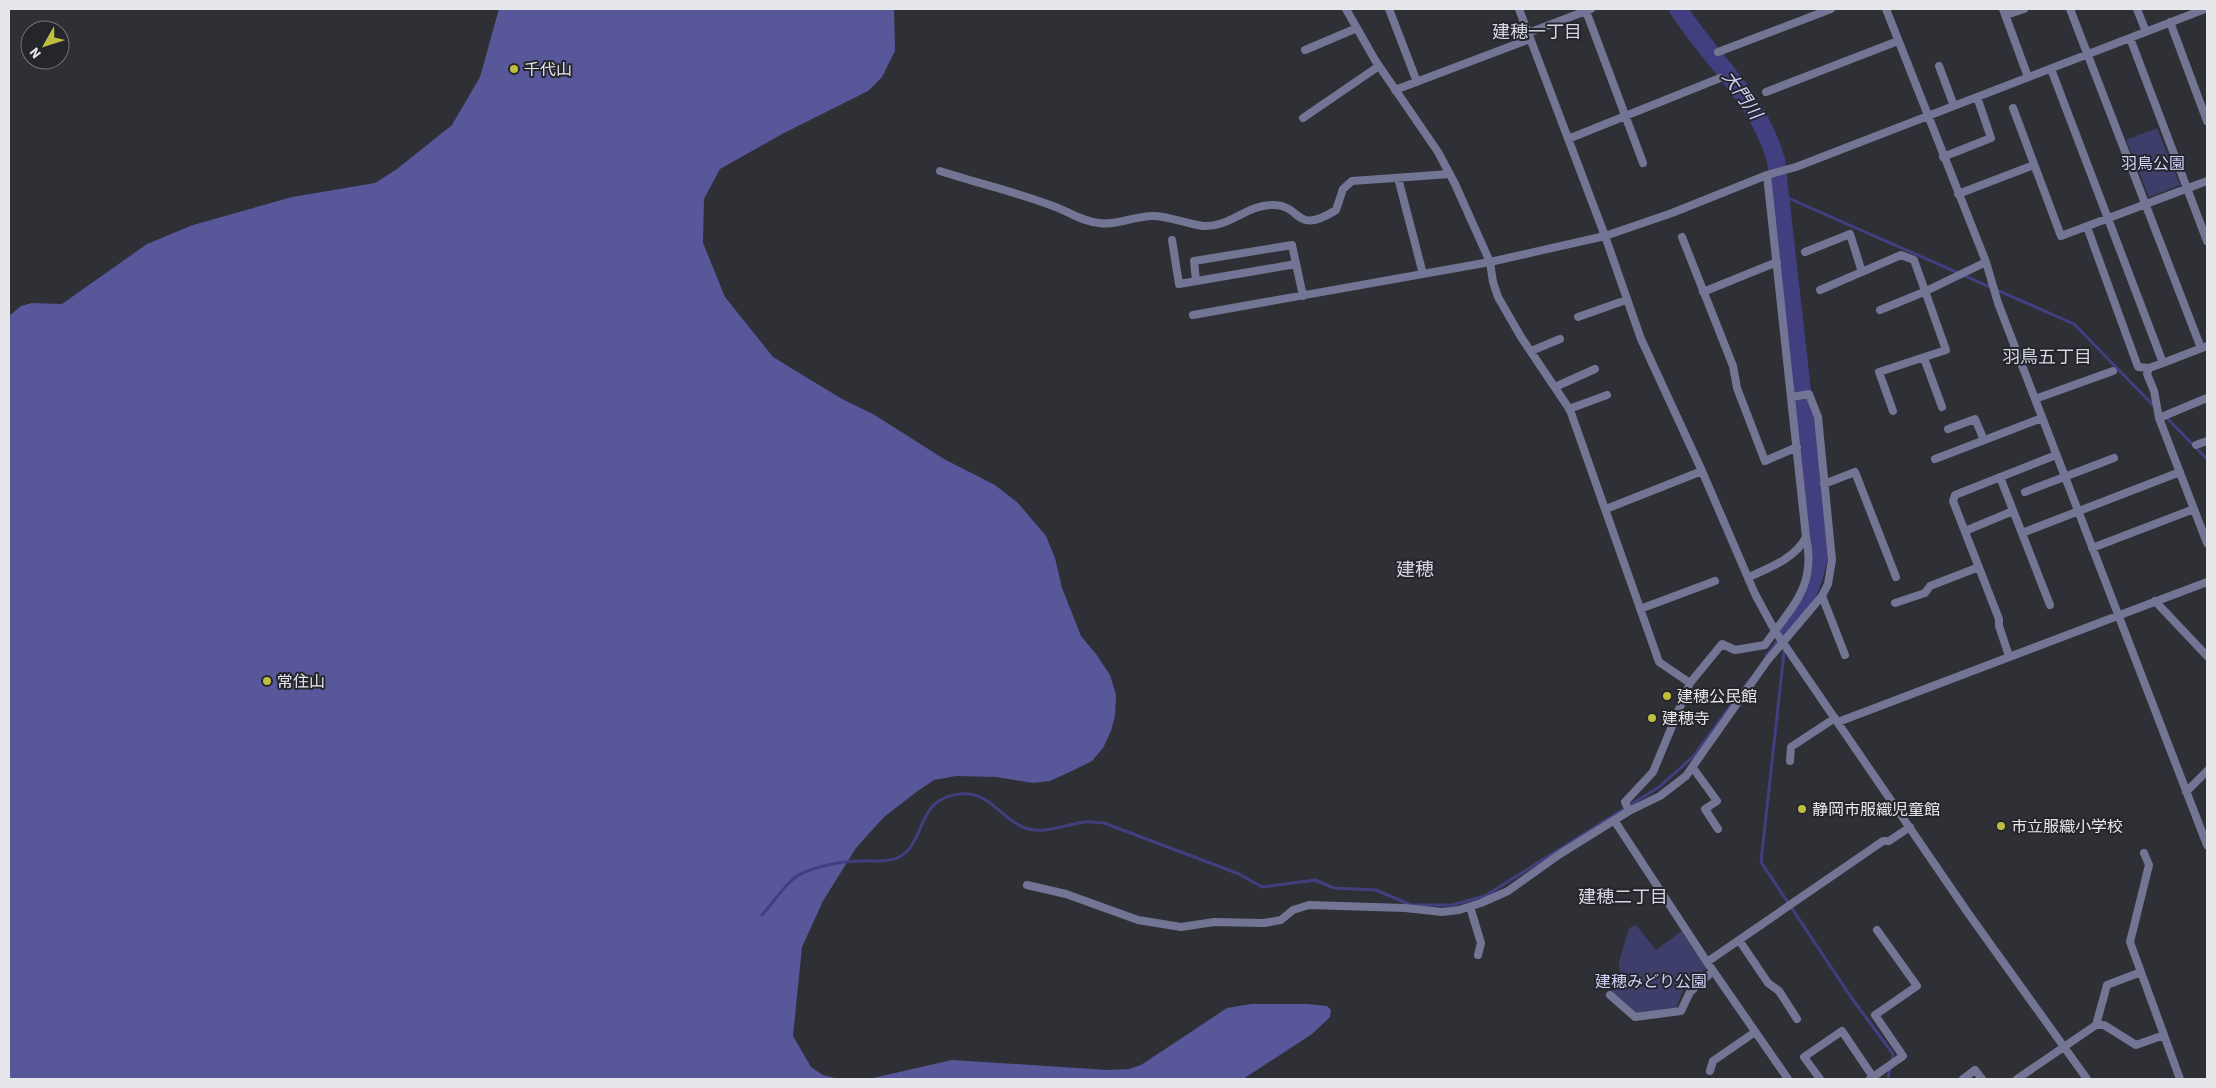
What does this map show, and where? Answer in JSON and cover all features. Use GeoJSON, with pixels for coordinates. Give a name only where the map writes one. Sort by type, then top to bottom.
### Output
{"type":"FeatureCollection","features":[{"type":"Feature","properties":{"kind":"street"},"geometry":{"type":"LineString","coordinates":[[1346,9],[1379,66],[1434,146],[1450,174],[1490,262],[1493,282],[1498,297],[1569,409],[1659,662],[1690,684]]}},
{"type":"Feature","properties":{"kind":"street"},"geometry":{"type":"LineString","coordinates":[[1389,9],[1417,82]]}},
{"type":"Feature","properties":{"kind":"street"},"geometry":{"type":"LineString","coordinates":[[1518,9],[1604,236],[1640,339],[1702,471],[1750,578],[1755,594],[1782,643],[2087,1079]]}},
{"type":"Feature","properties":{"kind":"street"},"geometry":{"type":"LineString","coordinates":[[1718,52],[1831,9]]}},
{"type":"Feature","properties":{"kind":"street"},"geometry":{"type":"LineString","coordinates":[[1886,9],[1927,117],[1986,262],[1993,289],[2117,615],[2186,792],[2205,829],[2207,845]]}},
{"type":"Feature","properties":{"kind":"street"},"geometry":{"type":"LineString","coordinates":[[2024,9],[2004,12],[2028,77]]}},
{"type":"Feature","properties":{"kind":"street"},"geometry":{"type":"LineString","coordinates":[[2070,9],[2204,347],[2149,368],[2138,367],[2086,227]]}},
{"type":"Feature","properties":{"kind":"street"},"geometry":{"type":"LineString","coordinates":[[2138,9],[2146,32]]}},
{"type":"Feature","properties":{"kind":"street"},"geometry":{"type":"LineString","coordinates":[[1192,315],[1490,262],[1604,236],[1672,213],[1767,175],[1781,172],[1927,117],[2205,9]]}},
{"type":"Feature","properties":{"kind":"street"},"geometry":{"type":"LineString","coordinates":[[1395,90],[1588,10],[1643,163]]}},
{"type":"Feature","properties":{"kind":"street"},"geometry":{"type":"LineString","coordinates":[[2170,22],[2207,121]]}},
{"type":"Feature","properties":{"kind":"street"},"geometry":{"type":"LineString","coordinates":[[1305,50],[1357,28]]}},
{"type":"Feature","properties":{"kind":"street"},"geometry":{"type":"LineString","coordinates":[[2130,38],[2207,241]]}},
{"type":"Feature","properties":{"kind":"street"},"geometry":{"type":"LineString","coordinates":[[1766,92],[1898,41]]}},
{"type":"Feature","properties":{"kind":"street"},"geometry":{"type":"LineString","coordinates":[[1303,118],[1379,66]]}},
{"type":"Feature","properties":{"kind":"street"},"geometry":{"type":"LineString","coordinates":[[1939,66],[1954,106]]}},
{"type":"Feature","properties":{"kind":"street"},"geometry":{"type":"LineString","coordinates":[[2050,69],[2163,363]]}},
{"type":"Feature","properties":{"kind":"street"},"geometry":{"type":"LineString","coordinates":[[1568,139],[1720,78]]}},
{"type":"Feature","properties":{"kind":"street"},"geometry":{"type":"LineString","coordinates":[[1943,157],[1992,138],[1977,97]]}},
{"type":"Feature","properties":{"kind":"street"},"geometry":{"type":"LineString","coordinates":[[2013,108],[2061,236],[2148,205],[2207,181]]}},
{"type":"Feature","properties":{"kind":"street"},"geometry":{"type":"LineString","coordinates":[[1958,194],[2034,165]]}},
{"type":"Feature","properties":{"kind":"street"},"geometry":{"type":"LineString","coordinates":[[940,171],[1053,206],[1085,221],[1115,224],[1154,216],[1204,226],[1231,220],[1254,207],[1275,205],[1283,206],[1301,219],[1310,221],[1336,210],[1343,190],[1352,181],[1450,174]]}},
{"type":"Feature","properties":{"kind":"street"},"geometry":{"type":"LineString","coordinates":[[1629,811],[1625,802],[1653,772],[1690,684],[1722,644],[1735,650],[1765,644],[1803,590],[1808,574],[1792,397],[1767,175]]}},
{"type":"Feature","properties":{"kind":"street"},"geometry":{"type":"LineString","coordinates":[[1398,178],[1423,274]]}},
{"type":"Feature","properties":{"kind":"street"},"geometry":{"type":"LineString","coordinates":[[1805,252],[1850,234],[1862,272]]}},
{"type":"Feature","properties":{"kind":"street"},"geometry":{"type":"LineString","coordinates":[[1682,237],[1733,366],[1737,388],[1765,461],[1797,447]]}},
{"type":"Feature","properties":{"kind":"street"},"geometry":{"type":"LineString","coordinates":[[1172,240],[1179,284],[1296,264]]}},
{"type":"Feature","properties":{"kind":"street"},"geometry":{"type":"LineString","coordinates":[[1196,281],[1194,261],[1292,245],[1303,296]]}},
{"type":"Feature","properties":{"kind":"street"},"geometry":{"type":"LineString","coordinates":[[1820,290],[1901,256],[1914,260],[1946,350],[1879,372],[1893,411]]}},
{"type":"Feature","properties":{"kind":"street"},"geometry":{"type":"LineString","coordinates":[[1703,292],[1777,262]]}},
{"type":"Feature","properties":{"kind":"street"},"geometry":{"type":"LineString","coordinates":[[1880,310],[1924,292],[1986,262]]}},
{"type":"Feature","properties":{"kind":"street"},"geometry":{"type":"LineString","coordinates":[[1578,317],[1626,300]]}},
{"type":"Feature","properties":{"kind":"street"},"geometry":{"type":"LineString","coordinates":[[1531,351],[1560,339]]}},
{"type":"Feature","properties":{"kind":"street"},"geometry":{"type":"LineString","coordinates":[[1924,358],[1942,407]]}},
{"type":"Feature","properties":{"kind":"street"},"geometry":{"type":"LineString","coordinates":[[2149,368],[2147,374],[2154,391],[2159,418],[2207,543]]}},
{"type":"Feature","properties":{"kind":"street"},"geometry":{"type":"LineString","coordinates":[[1555,387],[1596,369]]}},
{"type":"Feature","properties":{"kind":"street"},"geometry":{"type":"LineString","coordinates":[[2035,399],[2113,371]]}},
{"type":"Feature","properties":{"kind":"street"},"geometry":{"type":"LineString","coordinates":[[1569,409],[1607,394]]}},
{"type":"Feature","properties":{"kind":"street"},"geometry":{"type":"LineString","coordinates":[[1027,885],[1066,894],[1138,920],[1181,928],[1214,922],[1264,923],[1281,920],[1293,910],[1309,905],[1405,908],[1442,912],[1470,907],[1508,891],[1614,820],[1660,796],[1686,776],[1782,643],[1822,596],[1828,584],[1832,560],[1818,417],[1809,394],[1792,397]]}},
{"type":"Feature","properties":{"kind":"street"},"geometry":{"type":"LineString","coordinates":[[2159,418],[2207,398]]}},
{"type":"Feature","properties":{"kind":"street"},"geometry":{"type":"LineString","coordinates":[[1935,459],[2042,418]]}},
{"type":"Feature","properties":{"kind":"street"},"geometry":{"type":"LineString","coordinates":[[1948,429],[1975,419],[1984,440]]}},
{"type":"Feature","properties":{"kind":"street"},"geometry":{"type":"LineString","coordinates":[[2196,445],[2207,441]]}},
{"type":"Feature","properties":{"kind":"street"},"geometry":{"type":"LineString","coordinates":[[2009,656],[1999,626],[1999,619],[1953,502],[1954,495],[2056,455]]}},
{"type":"Feature","properties":{"kind":"street"},"geometry":{"type":"LineString","coordinates":[[2025,492],[2114,458]]}},
{"type":"Feature","properties":{"kind":"street"},"geometry":{"type":"LineString","coordinates":[[1606,509],[1702,471]]}},
{"type":"Feature","properties":{"kind":"street"},"geometry":{"type":"LineString","coordinates":[[1824,484],[1855,472],[1896,577]]}},
{"type":"Feature","properties":{"kind":"street"},"geometry":{"type":"LineString","coordinates":[[2022,533],[2180,472]]}},
{"type":"Feature","properties":{"kind":"street"},"geometry":{"type":"LineString","coordinates":[[2000,477],[2050,605]]}},
{"type":"Feature","properties":{"kind":"street"},"geometry":{"type":"LineString","coordinates":[[2092,548],[2194,509]]}},
{"type":"Feature","properties":{"kind":"street"},"geometry":{"type":"LineString","coordinates":[[1965,531],[2013,511]]}},
{"type":"Feature","properties":{"kind":"street"},"geometry":{"type":"LineString","coordinates":[[1750,578],[1774,566],[1802,546],[1806,537]]}},
{"type":"Feature","properties":{"kind":"street"},"geometry":{"type":"LineString","coordinates":[[1894,604],[1925,593],[1930,586],[1979,568]]}},
{"type":"Feature","properties":{"kind":"street"},"geometry":{"type":"LineString","coordinates":[[1640,609],[1716,582]]}},
{"type":"Feature","properties":{"kind":"street"},"geometry":{"type":"LineString","coordinates":[[1790,761],[1791,747],[1836,720],[2155,601],[2205,585]]}},
{"type":"Feature","properties":{"kind":"street"},"geometry":{"type":"LineString","coordinates":[[1822,596],[1845,655]]}},
{"type":"Feature","properties":{"kind":"street"},"geometry":{"type":"LineString","coordinates":[[2155,601],[2207,656]]}},
{"type":"Feature","properties":{"kind":"street"},"geometry":{"type":"LineString","coordinates":[[1692,768],[1717,801],[1705,810],[1718,829]]}},
{"type":"Feature","properties":{"kind":"street"},"geometry":{"type":"LineString","coordinates":[[2186,792],[2207,771]]}},
{"type":"Feature","properties":{"kind":"street"},"geometry":{"type":"LineString","coordinates":[[1614,820],[1713,971],[1788,1079]]}},
{"type":"Feature","properties":{"kind":"street"},"geometry":{"type":"LineString","coordinates":[[1707,962],[1883,842],[1889,841],[1910,828]]}},
{"type":"Feature","properties":{"kind":"street"},"geometry":{"type":"LineString","coordinates":[[2144,853],[2149,864],[2130,942],[2180,1079]]}},
{"type":"Feature","properties":{"kind":"street"},"geometry":{"type":"LineString","coordinates":[[1470,907],[1481,943],[1478,955]]}},
{"type":"Feature","properties":{"kind":"street"},"geometry":{"type":"LineString","coordinates":[[1820,1079],[1804,1057],[1842,1031],[1871,1078],[1903,1056],[1875,1015],[1917,986],[1877,930]]}},
{"type":"Feature","properties":{"kind":"street"},"geometry":{"type":"LineString","coordinates":[[1739,940],[1768,984],[1779,991],[1797,1019]]}},
{"type":"Feature","properties":{"kind":"street"},"geometry":{"type":"LineString","coordinates":[[1610,995],[1636,1017],[1681,1011],[1690,992],[1713,971]]}},
{"type":"Feature","properties":{"kind":"street"},"geometry":{"type":"LineString","coordinates":[[2096,1025],[2107,985],[2141,972]]}},
{"type":"Feature","properties":{"kind":"street"},"geometry":{"type":"LineString","coordinates":[[2017,1079],[2096,1025],[2104,1025],[2136,1045],[2164,1036]]}},
{"type":"Feature","properties":{"kind":"street"},"geometry":{"type":"LineString","coordinates":[[1710,1071],[1713,1061],[1755,1032]]}},
{"type":"Feature","properties":{"kind":"street"},"geometry":{"type":"LineString","coordinates":[[1962,1079],[1975,1070],[1982,1079]]}},
{"type":"Feature","properties":{"kind":"green space","name":"羽鳥公園"},"geometry":{"type":"Polygon","coordinates":[[[2157,128],[2180,185],[2149,197],[2126,140],[2157,128]]]}},
{"type":"Feature","properties":{"kind":"green space","name":"建穂みどり公園"},"geometry":{"type":"Polygon","coordinates":[[[1636,925],[1656,950],[1682,931],[1707,968],[1684,987],[1676,1009],[1635,1014],[1611,993],[1620,980],[1619,962],[1629,928],[1636,925]]]}},
{"type":"Feature","properties":{"kind":"shaded area"},"geometry":{"type":"Polygon","coordinates":[[[499,9],[894,9],[895,51],[882,77],[868,91],[784,133],[720,169],[704,199],[703,243],[725,297],[773,357],[842,399],[873,414],[944,459],[995,485],[1018,503],[1046,536],[1055,558],[1062,588],[1081,636],[1110,675],[1116,695],[1115,716],[1111,731],[1103,748],[1092,761],[1050,781],[1033,783],[996,777],[956,776],[934,780],[884,817],[856,848],[823,901],[802,947],[793,1036],[811,1067],[823,1075],[839,1079],[9,1079],[9,316],[21,306],[32,303],[62,304],[147,244],[193,225],[292,197],[375,183],[397,169],[452,125],[480,77],[499,9]]]}},
{"type":"Feature","properties":{"kind":"shaded area"},"geometry":{"type":"Polygon","coordinates":[[[1251,1004],[1307,1004],[1327,1006],[1331,1010],[1330,1017],[1312,1034],[1243,1079],[839,1079],[873,1078],[952,1060],[1108,1070],[1129,1069],[1141,1065],[1227,1008],[1251,1004]]]}},
{"type":"Feature","properties":{"kind":"waterway","name":"大門川"},"geometry":{"type":"LineString","coordinates":[[1678,9],[1746,99],[1768,138],[1776,160],[1820,551],[1815,574],[1808,592],[1787,629]]}},
{"type":"Feature","properties":{"kind":"waterway"},"geometry":{"type":"LineString","coordinates":[[1779,194],[2074,324],[2154,406]]}},
{"type":"Feature","properties":{"kind":"waterway"},"geometry":{"type":"LineString","coordinates":[[2166,417],[2207,459]]}},
{"type":"Feature","properties":{"kind":"waterway"},"geometry":{"type":"LineString","coordinates":[[1766,656],[1787,629]]}},
{"type":"Feature","properties":{"kind":"waterway"},"geometry":{"type":"LineString","coordinates":[[1784,652],[1761,862],[1851,997],[1893,1054],[1892,1061]]}},
{"type":"Feature","properties":{"kind":"waterway"},"geometry":{"type":"LineString","coordinates":[[762,915],[788,884],[805,872],[843,862],[884,861],[897,858],[906,852],[913,843],[928,813],[935,804],[945,797],[960,794],[970,794],[979,797],[995,806],[1017,824],[1032,830],[1047,830],[1087,822],[1104,823],[1239,874],[1262,887],[1315,880],[1334,888],[1376,890],[1411,905],[1452,905],[1485,896],[1659,787],[1693,757],[1751,678]]}},
{"type":"Feature","properties":{"kind":"waterway"},"geometry":{"type":"LineString","coordinates":[[1888,1079],[1890,1068]]}},
{"type":"Feature","properties":{"kind":"place","name":"千代山"},"geometry":{"type":"Point","coordinates":[514,69]}},
{"type":"Feature","properties":{"kind":"place","name":"常住山"},"geometry":{"type":"Point","coordinates":[267,681]}},
{"type":"Feature","properties":{"kind":"place","name":"建穂公民館"},"geometry":{"type":"Point","coordinates":[1667,696]}},
{"type":"Feature","properties":{"kind":"place","name":"建穂寺"},"geometry":{"type":"Point","coordinates":[1652,718]}},
{"type":"Feature","properties":{"kind":"place","name":"静岡市服織児童館"},"geometry":{"type":"Point","coordinates":[1802,809]}},
{"type":"Feature","properties":{"kind":"place","name":"市立服織小学校"},"geometry":{"type":"Point","coordinates":[2001,826]}},
{"type":"Feature","properties":{"kind":"district","name":"建穂一丁目"},"geometry":{"type":"Point","coordinates":[1537,32]}},
{"type":"Feature","properties":{"kind":"district","name":"羽鳥五丁目"},"geometry":{"type":"Point","coordinates":[2047,357]}},
{"type":"Feature","properties":{"kind":"district","name":"建穂"},"geometry":{"type":"Point","coordinates":[1415,569]}},
{"type":"Feature","properties":{"kind":"district","name":"建穂二丁目"},"geometry":{"type":"Point","coordinates":[1623,897]}}]}
